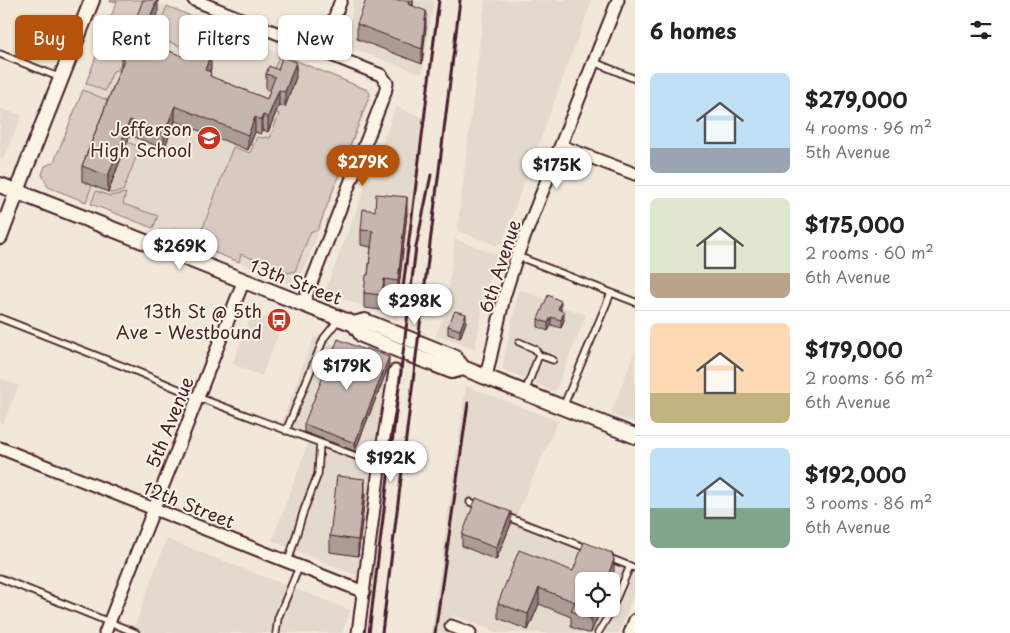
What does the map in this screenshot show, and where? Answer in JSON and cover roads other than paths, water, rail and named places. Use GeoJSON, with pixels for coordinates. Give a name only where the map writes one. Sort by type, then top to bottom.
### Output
{"type":"FeatureCollection","features":[{"type":"Feature","properties":{"kind":"street"},"geometry":{"type":"LineString","coordinates":[[0,237],[92,0]]}},
{"type":"Feature","properties":{"kind":"street"},"geometry":{"type":"LineString","coordinates":[[194,0],[278,33]]}},
{"type":"Feature","properties":{"kind":"street"},"geometry":{"type":"LineString","coordinates":[[335,15],[340,0]]}},
{"type":"Feature","properties":{"kind":"street","name":"6th Avenue"},"geometry":{"type":"LineString","coordinates":[[486,377],[504,296],[517,256],[618,0]]}},
{"type":"Feature","properties":{"kind":"street"},"geometry":{"type":"LineString","coordinates":[[303,304],[385,93],[387,83],[381,75],[344,60]]}},
{"type":"Feature","properties":{"kind":"street"},"geometry":{"type":"LineString","coordinates":[[560,146],[635,174]]}},
{"type":"Feature","properties":{"kind":"street","name":"13th Street"},"geometry":{"type":"LineString","coordinates":[[0,185],[340,318],[354,324],[362,335],[403,352],[452,370],[463,368],[635,436]]}},
{"type":"Feature","properties":{"kind":"street","name":"5th Avenue"},"geometry":{"type":"LineString","coordinates":[[107,628],[244,280]]}},
{"type":"Feature","properties":{"kind":"street"},"geometry":{"type":"LineString","coordinates":[[358,633],[394,371]]}},
{"type":"Feature","properties":{"kind":"street","name":"12th Street"},"geometry":{"type":"LineString","coordinates":[[0,448],[364,592]]}},
{"type":"Feature","properties":{"kind":"street"},"geometry":{"type":"LineString","coordinates":[[630,633],[635,620]]}},
{"type":"Feature","properties":{"kind":"street"},"geometry":{"type":"LineString","coordinates":[[451,626],[470,633]]}},
{"type":"Feature","properties":{"kind":"lane"},"geometry":{"type":"LineString","coordinates":[[0,54],[61,78]]}},
{"type":"Feature","properties":{"kind":"lane"},"geometry":{"type":"LineString","coordinates":[[594,62],[635,79]]}},
{"type":"Feature","properties":{"kind":"lane"},"geometry":{"type":"LineString","coordinates":[[517,256],[635,302]]}},
{"type":"Feature","properties":{"kind":"lane"},"geometry":{"type":"LineString","coordinates":[[563,407],[611,293]]}},
{"type":"Feature","properties":{"kind":"lane"},"geometry":{"type":"LineString","coordinates":[[0,318],[197,397],[380,465]]}},
{"type":"Feature","properties":{"kind":"lane"},"geometry":{"type":"LineString","coordinates":[[286,430],[324,338],[340,318]]}},
{"type":"Feature","properties":{"kind":"lane"},"geometry":{"type":"LineString","coordinates":[[519,342],[536,349],[539,354],[552,360]]}},
{"type":"Feature","properties":{"kind":"lane"},"geometry":{"type":"LineString","coordinates":[[525,392],[539,354]]}},
{"type":"Feature","properties":{"kind":"lane"},"geometry":{"type":"LineString","coordinates":[[276,633],[278,618],[294,564],[304,510],[318,474],[320,443]]}},
{"type":"Feature","properties":{"kind":"lane"},"geometry":{"type":"LineString","coordinates":[[470,502],[488,509]]}},
{"type":"Feature","properties":{"kind":"lane"},"geometry":{"type":"LineString","coordinates":[[496,512],[594,552]]}},
{"type":"Feature","properties":{"kind":"lane"},"geometry":{"type":"LineString","coordinates":[[598,633],[610,613],[632,567],[603,555]]}},
{"type":"Feature","properties":{"kind":"lane"},"geometry":{"type":"LineString","coordinates":[[0,578],[107,628],[136,633]]}},
{"type":"Feature","properties":{"kind":"railway"},"geometry":{"type":"LineString","coordinates":[[403,288],[439,0]]}},
{"type":"Feature","properties":{"kind":"railway"},"geometry":{"type":"LineString","coordinates":[[382,633],[460,0]]}},
{"type":"Feature","properties":{"kind":"railway"},"geometry":{"type":"LineString","coordinates":[[369,633],[416,247],[431,175]]}},
{"type":"Feature","properties":{"kind":"railway"},"geometry":{"type":"LineString","coordinates":[[435,633],[468,403]]}},
{"type":"Feature","properties":{"kind":"place","name":"Jefferson High School"},"geometry":{"type":"Point","coordinates":[209,138]}},
{"type":"Feature","properties":{"kind":"place","name":"13th St @ 5th Ave - Westbound"},"geometry":{"type":"Point","coordinates":[279,320]}}]}
